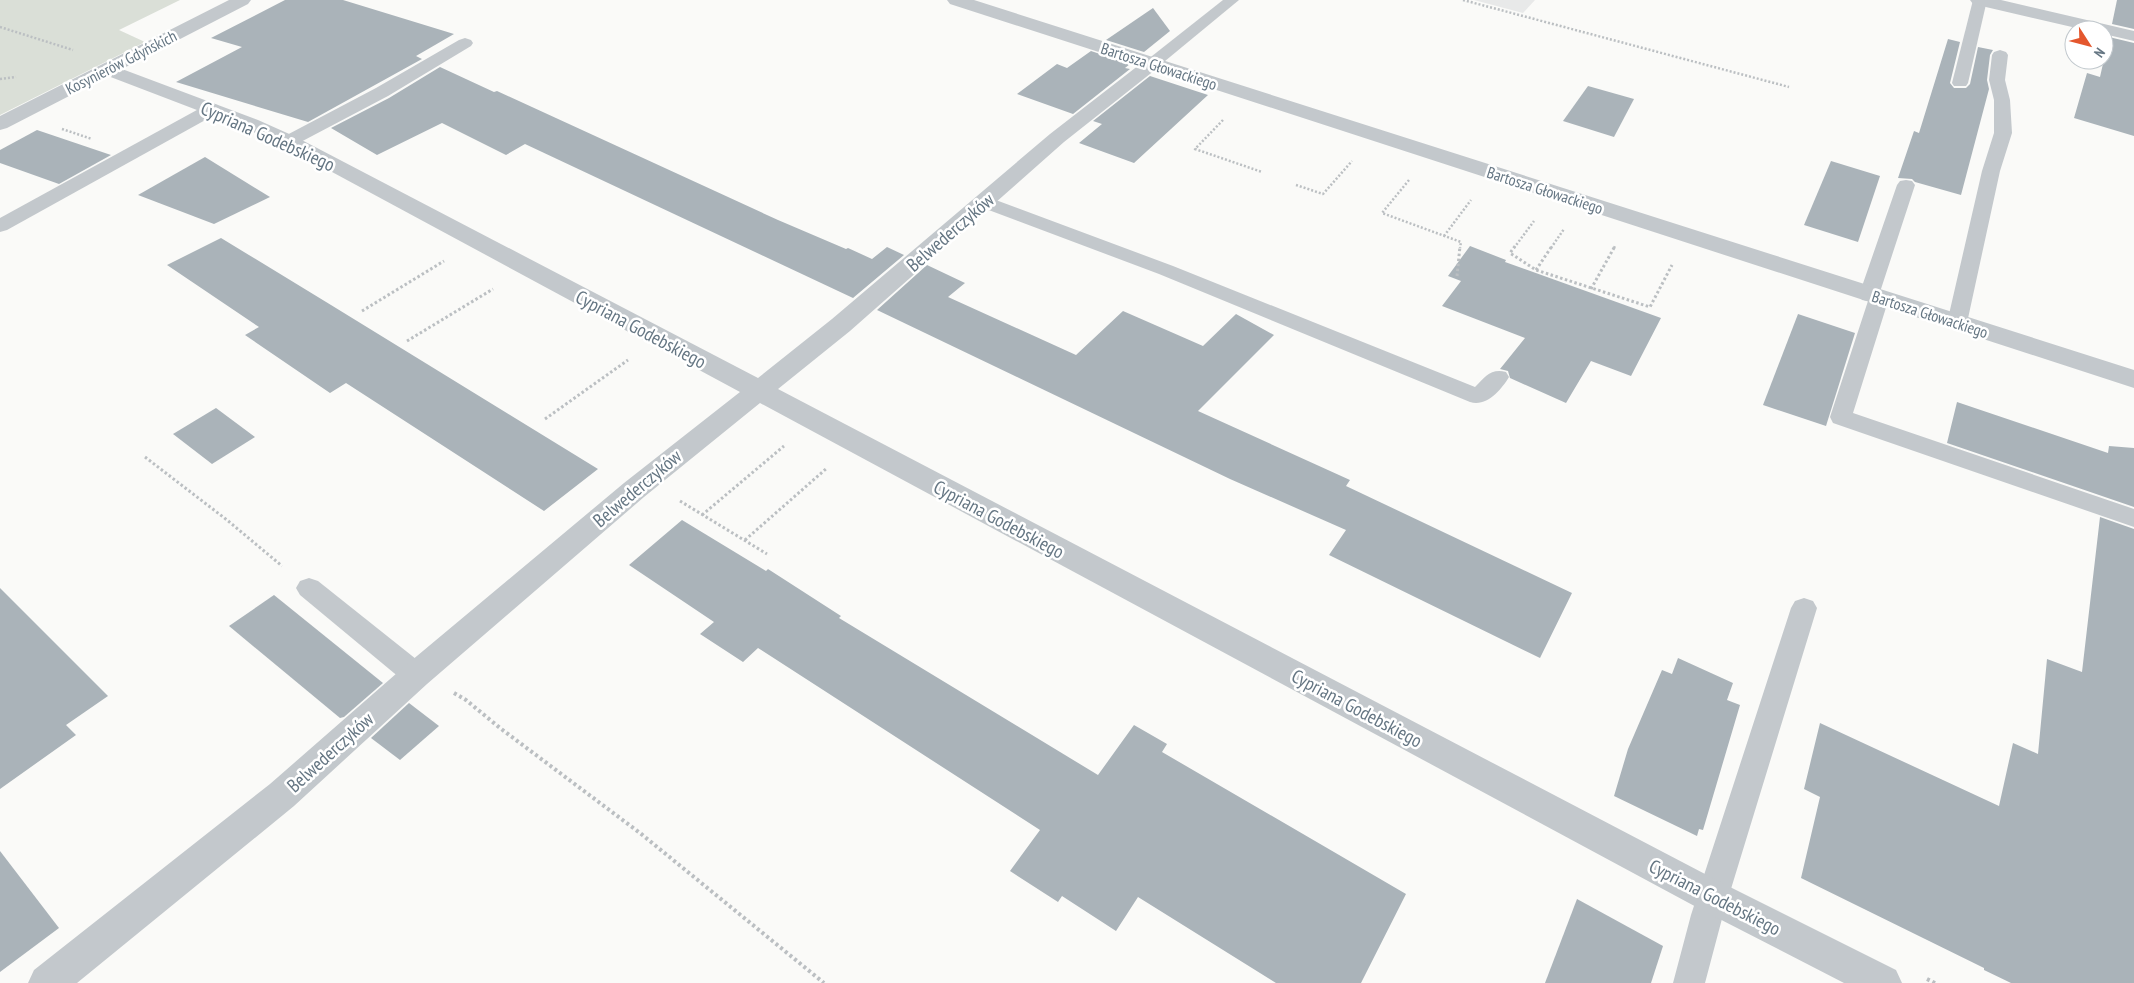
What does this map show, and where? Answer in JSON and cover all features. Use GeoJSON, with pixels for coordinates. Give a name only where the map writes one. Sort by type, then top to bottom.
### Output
{"type":"FeatureCollection","features":[{"type":"Feature","properties":{"kind":"street","name":"Kosynierów Gdyńskich"},"geometry":{"type":"LineString","coordinates":[[0,124],[109,70],[132,56],[242,0]]}},
{"type":"Feature","properties":{"kind":"street","name":"Bartosza Głowackiego"},"geometry":{"type":"LineString","coordinates":[[956,0],[2134,379]]}},
{"type":"Feature","properties":{"kind":"street"},"geometry":{"type":"LineString","coordinates":[[1980,0],[2134,36]]}},
{"type":"Feature","properties":{"kind":"street","name":"Belwederczyków"},"geometry":{"type":"LineString","coordinates":[[47,983],[282,795],[418,673],[645,481],[840,325],[1057,138],[1153,63]]}},
{"type":"Feature","properties":{"kind":"street","name":"Cypriana Godebskiego"},"geometry":{"type":"LineString","coordinates":[[109,70],[212,109],[289,141],[1713,897],[1882,983]]}},
{"type":"Feature","properties":{"kind":"lane","name":"Belwederczyków"},"geometry":{"type":"LineString","coordinates":[[1153,63],[1232,0]]}},
{"type":"Feature","properties":{"kind":"lane"},"geometry":{"type":"LineString","coordinates":[[1960,82],[1971,44],[1980,0]]}},
{"type":"Feature","properties":{"kind":"lane"},"geometry":{"type":"LineString","coordinates":[[289,141],[382,92],[464,43]]}},
{"type":"Feature","properties":{"kind":"lane"},"geometry":{"type":"LineString","coordinates":[[1957,323],[1992,170],[2003,133],[2002,100],[1996,80],[2000,54]]}},
{"type":"Feature","properties":{"kind":"lane"},"geometry":{"type":"LineString","coordinates":[[0,226],[212,109]]}},
{"type":"Feature","properties":{"kind":"lane"},"geometry":{"type":"LineString","coordinates":[[1906,185],[1842,417],[2134,518]]}},
{"type":"Feature","properties":{"kind":"lane"},"geometry":{"type":"LineString","coordinates":[[985,202],[1166,270],[1478,397],[1498,376]]}},
{"type":"Feature","properties":{"kind":"lane"},"geometry":{"type":"LineString","coordinates":[[309,588],[418,673]]}},
{"type":"Feature","properties":{"kind":"lane"},"geometry":{"type":"LineString","coordinates":[[1689,983],[1707,914],[1804,608]]}},
{"type":"Feature","properties":{"kind":"path"},"geometry":{"type":"LineString","coordinates":[[1463,0],[1790,87]]}},
{"type":"Feature","properties":{"kind":"path"},"geometry":{"type":"LineString","coordinates":[[0,27],[74,51]]}},
{"type":"Feature","properties":{"kind":"path"},"geometry":{"type":"LineString","coordinates":[[1225,118],[1194,149],[1262,172]]}},
{"type":"Feature","properties":{"kind":"path"},"geometry":{"type":"LineString","coordinates":[[59,128],[134,153]]}},
{"type":"Feature","properties":{"kind":"path"},"geometry":{"type":"LineString","coordinates":[[1296,186],[1323,194],[1354,158]]}},
{"type":"Feature","properties":{"kind":"path"},"geometry":{"type":"LineString","coordinates":[[1410,179],[1382,213],[1461,242],[1457,276]]}},
{"type":"Feature","properties":{"kind":"path"},"geometry":{"type":"LineString","coordinates":[[1444,236],[1474,198]]}},
{"type":"Feature","properties":{"kind":"path"},"geometry":{"type":"LineString","coordinates":[[1538,215],[1510,252],[1536,270],[1591,289],[1650,307],[1675,260]]}},
{"type":"Feature","properties":{"kind":"path"},"geometry":{"type":"LineString","coordinates":[[1536,270],[1567,225]]}},
{"type":"Feature","properties":{"kind":"path"},"geometry":{"type":"LineString","coordinates":[[1591,289],[1618,242]]}},
{"type":"Feature","properties":{"kind":"path"},"geometry":{"type":"LineString","coordinates":[[362,311],[447,260]]}},
{"type":"Feature","properties":{"kind":"path"},"geometry":{"type":"LineString","coordinates":[[407,341],[497,287]]}},
{"type":"Feature","properties":{"kind":"path"},"geometry":{"type":"LineString","coordinates":[[545,419],[629,359]]}},
{"type":"Feature","properties":{"kind":"path"},"geometry":{"type":"LineString","coordinates":[[702,515],[786,445]]}},
{"type":"Feature","properties":{"kind":"path"},"geometry":{"type":"LineString","coordinates":[[145,457],[227,520],[309,588]]}},
{"type":"Feature","properties":{"kind":"path"},"geometry":{"type":"LineString","coordinates":[[745,540],[834,462]]}},
{"type":"Feature","properties":{"kind":"path"},"geometry":{"type":"LineString","coordinates":[[645,481],[768,554]]}},
{"type":"Feature","properties":{"kind":"path"},"geometry":{"type":"LineString","coordinates":[[418,673],[466,700],[500,728],[640,833],[824,983]]}},
{"type":"Feature","properties":{"kind":"shaded area"},"geometry":{"type":"Polygon","coordinates":[[[0,0],[180,0],[119,30],[145,42],[0,115],[0,0]]]}},
{"type":"Feature","properties":{"kind":"shaded area"},"geometry":{"type":"Polygon","coordinates":[[[1474,0],[1535,0],[1523,13],[1474,0]]]}},
{"type":"Feature","properties":{"kind":"building"},"geometry":{"type":"Polygon","coordinates":[[[285,0],[343,0],[454,34],[416,56],[422,59],[308,122],[176,82],[242,47],[211,38],[285,0]]]}},
{"type":"Feature","properties":{"kind":"building"},"geometry":{"type":"Polygon","coordinates":[[[2117,0],[2134,0],[2134,29],[2114,24],[2113,20],[2117,0]]]}},
{"type":"Feature","properties":{"kind":"building"},"geometry":{"type":"Polygon","coordinates":[[[1153,8],[1170,31],[1144,52],[1106,40],[1153,8]]]}},
{"type":"Feature","properties":{"kind":"building"},"geometry":{"type":"Polygon","coordinates":[[[2114,38],[2134,43],[2134,136],[2074,118],[2087,73],[2100,77],[2102,70],[2114,70],[2114,38]]]}},
{"type":"Feature","properties":{"kind":"building"},"geometry":{"type":"Polygon","coordinates":[[[1948,39],[1960,42],[1950,83],[1954,88],[1966,88],[1970,84],[1978,47],[1993,50],[1990,55],[1987,80],[1989,89],[1961,195],[1915,182],[1912,179],[1898,178],[1914,131],[1919,133],[1948,39]]]}},
{"type":"Feature","properties":{"kind":"building"},"geometry":{"type":"Polygon","coordinates":[[[1091,51],[1130,64],[1125,68],[1130,69],[1073,114],[1017,94],[1057,64],[1067,68],[1091,51]]]}},
{"type":"Feature","properties":{"kind":"building"},"geometry":{"type":"Polygon","coordinates":[[[440,67],[846,249],[848,248],[872,259],[887,247],[904,255],[853,298],[525,144],[506,155],[442,123],[377,155],[331,128],[389,98],[440,67]]]}},
{"type":"Feature","properties":{"kind":"building"},"geometry":{"type":"Polygon","coordinates":[[[1150,76],[1208,95],[1134,163],[1079,143],[1102,124],[1093,121],[1150,76]]]}},
{"type":"Feature","properties":{"kind":"building"},"geometry":{"type":"Polygon","coordinates":[[[1588,86],[1634,99],[1614,137],[1563,121],[1588,86]]]}},
{"type":"Feature","properties":{"kind":"building"},"geometry":{"type":"Polygon","coordinates":[[[37,130],[111,155],[59,184],[0,163],[0,150],[37,130]]]}},
{"type":"Feature","properties":{"kind":"building"},"geometry":{"type":"Polygon","coordinates":[[[205,157],[270,197],[214,224],[138,195],[205,157]]]}},
{"type":"Feature","properties":{"kind":"building"},"geometry":{"type":"Polygon","coordinates":[[[1831,161],[1880,176],[1858,242],[1804,225],[1831,161]]]}},
{"type":"Feature","properties":{"kind":"building"},"geometry":{"type":"Polygon","coordinates":[[[221,238],[598,469],[544,511],[346,383],[330,393],[245,335],[259,327],[167,265],[221,238]]]}},
{"type":"Feature","properties":{"kind":"building"},"geometry":{"type":"Polygon","coordinates":[[[1470,246],[1506,260],[1505,262],[1661,318],[1631,376],[1591,361],[1566,403],[1510,378],[1508,371],[1500,369],[1525,338],[1442,306],[1461,281],[1448,276],[1470,246]]]}},
{"type":"Feature","properties":{"kind":"building"},"geometry":{"type":"Polygon","coordinates":[[[927,265],[965,283],[948,297],[1076,355],[1123,311],[1203,346],[1236,314],[1274,335],[1198,411],[1350,480],[1346,486],[1572,593],[1540,658],[1329,555],[1346,530],[1230,479],[877,310],[927,265]]]}},
{"type":"Feature","properties":{"kind":"building"},"geometry":{"type":"Polygon","coordinates":[[[1798,314],[1855,333],[1826,426],[1763,405],[1798,314]]]}},
{"type":"Feature","properties":{"kind":"building"},"geometry":{"type":"Polygon","coordinates":[[[1957,402],[2108,453],[2109,446],[2134,448],[2134,507],[1947,443],[1957,402]]]}},
{"type":"Feature","properties":{"kind":"building"},"geometry":{"type":"Polygon","coordinates":[[[216,408],[255,437],[212,464],[173,434],[216,408]]]}},
{"type":"Feature","properties":{"kind":"building"},"geometry":{"type":"Polygon","coordinates":[[[2100,517],[2134,529],[2134,983],[2011,983],[1801,878],[1820,797],[1804,789],[1820,723],[1999,806],[2013,743],[2038,754],[2047,659],[2082,672],[2100,517]]]}},
{"type":"Feature","properties":{"kind":"building"},"geometry":{"type":"Polygon","coordinates":[[[682,520],[766,571],[768,569],[841,616],[839,618],[1098,775],[1134,725],[1167,744],[1162,752],[1406,894],[1361,983],[1276,983],[1138,897],[1116,931],[1062,896],[1058,902],[1010,871],[1040,830],[758,648],[743,662],[700,634],[714,622],[629,565],[682,520]]]}},
{"type":"Feature","properties":{"kind":"building"},"geometry":{"type":"Polygon","coordinates":[[[0,588],[108,696],[66,725],[76,735],[0,789],[0,588]]]}},
{"type":"Feature","properties":{"kind":"building"},"geometry":{"type":"Polygon","coordinates":[[[274,595],[383,683],[344,717],[340,718],[229,626],[274,595]]]}},
{"type":"Feature","properties":{"kind":"building"},"geometry":{"type":"Polygon","coordinates":[[[1678,658],[1733,683],[1727,700],[1740,705],[1703,830],[1699,829],[1697,836],[1614,796],[1628,749],[1662,670],[1672,674],[1678,658]]]}},
{"type":"Feature","properties":{"kind":"building"},"geometry":{"type":"Polygon","coordinates":[[[409,703],[439,726],[400,760],[371,738],[409,703]]]}},
{"type":"Feature","properties":{"kind":"building"},"geometry":{"type":"Polygon","coordinates":[[[0,851],[59,928],[0,972],[0,851]]]}},
{"type":"Feature","properties":{"kind":"building"},"geometry":{"type":"Polygon","coordinates":[[[1577,899],[1663,946],[1651,983],[1545,983],[1577,899]]]}}]}
